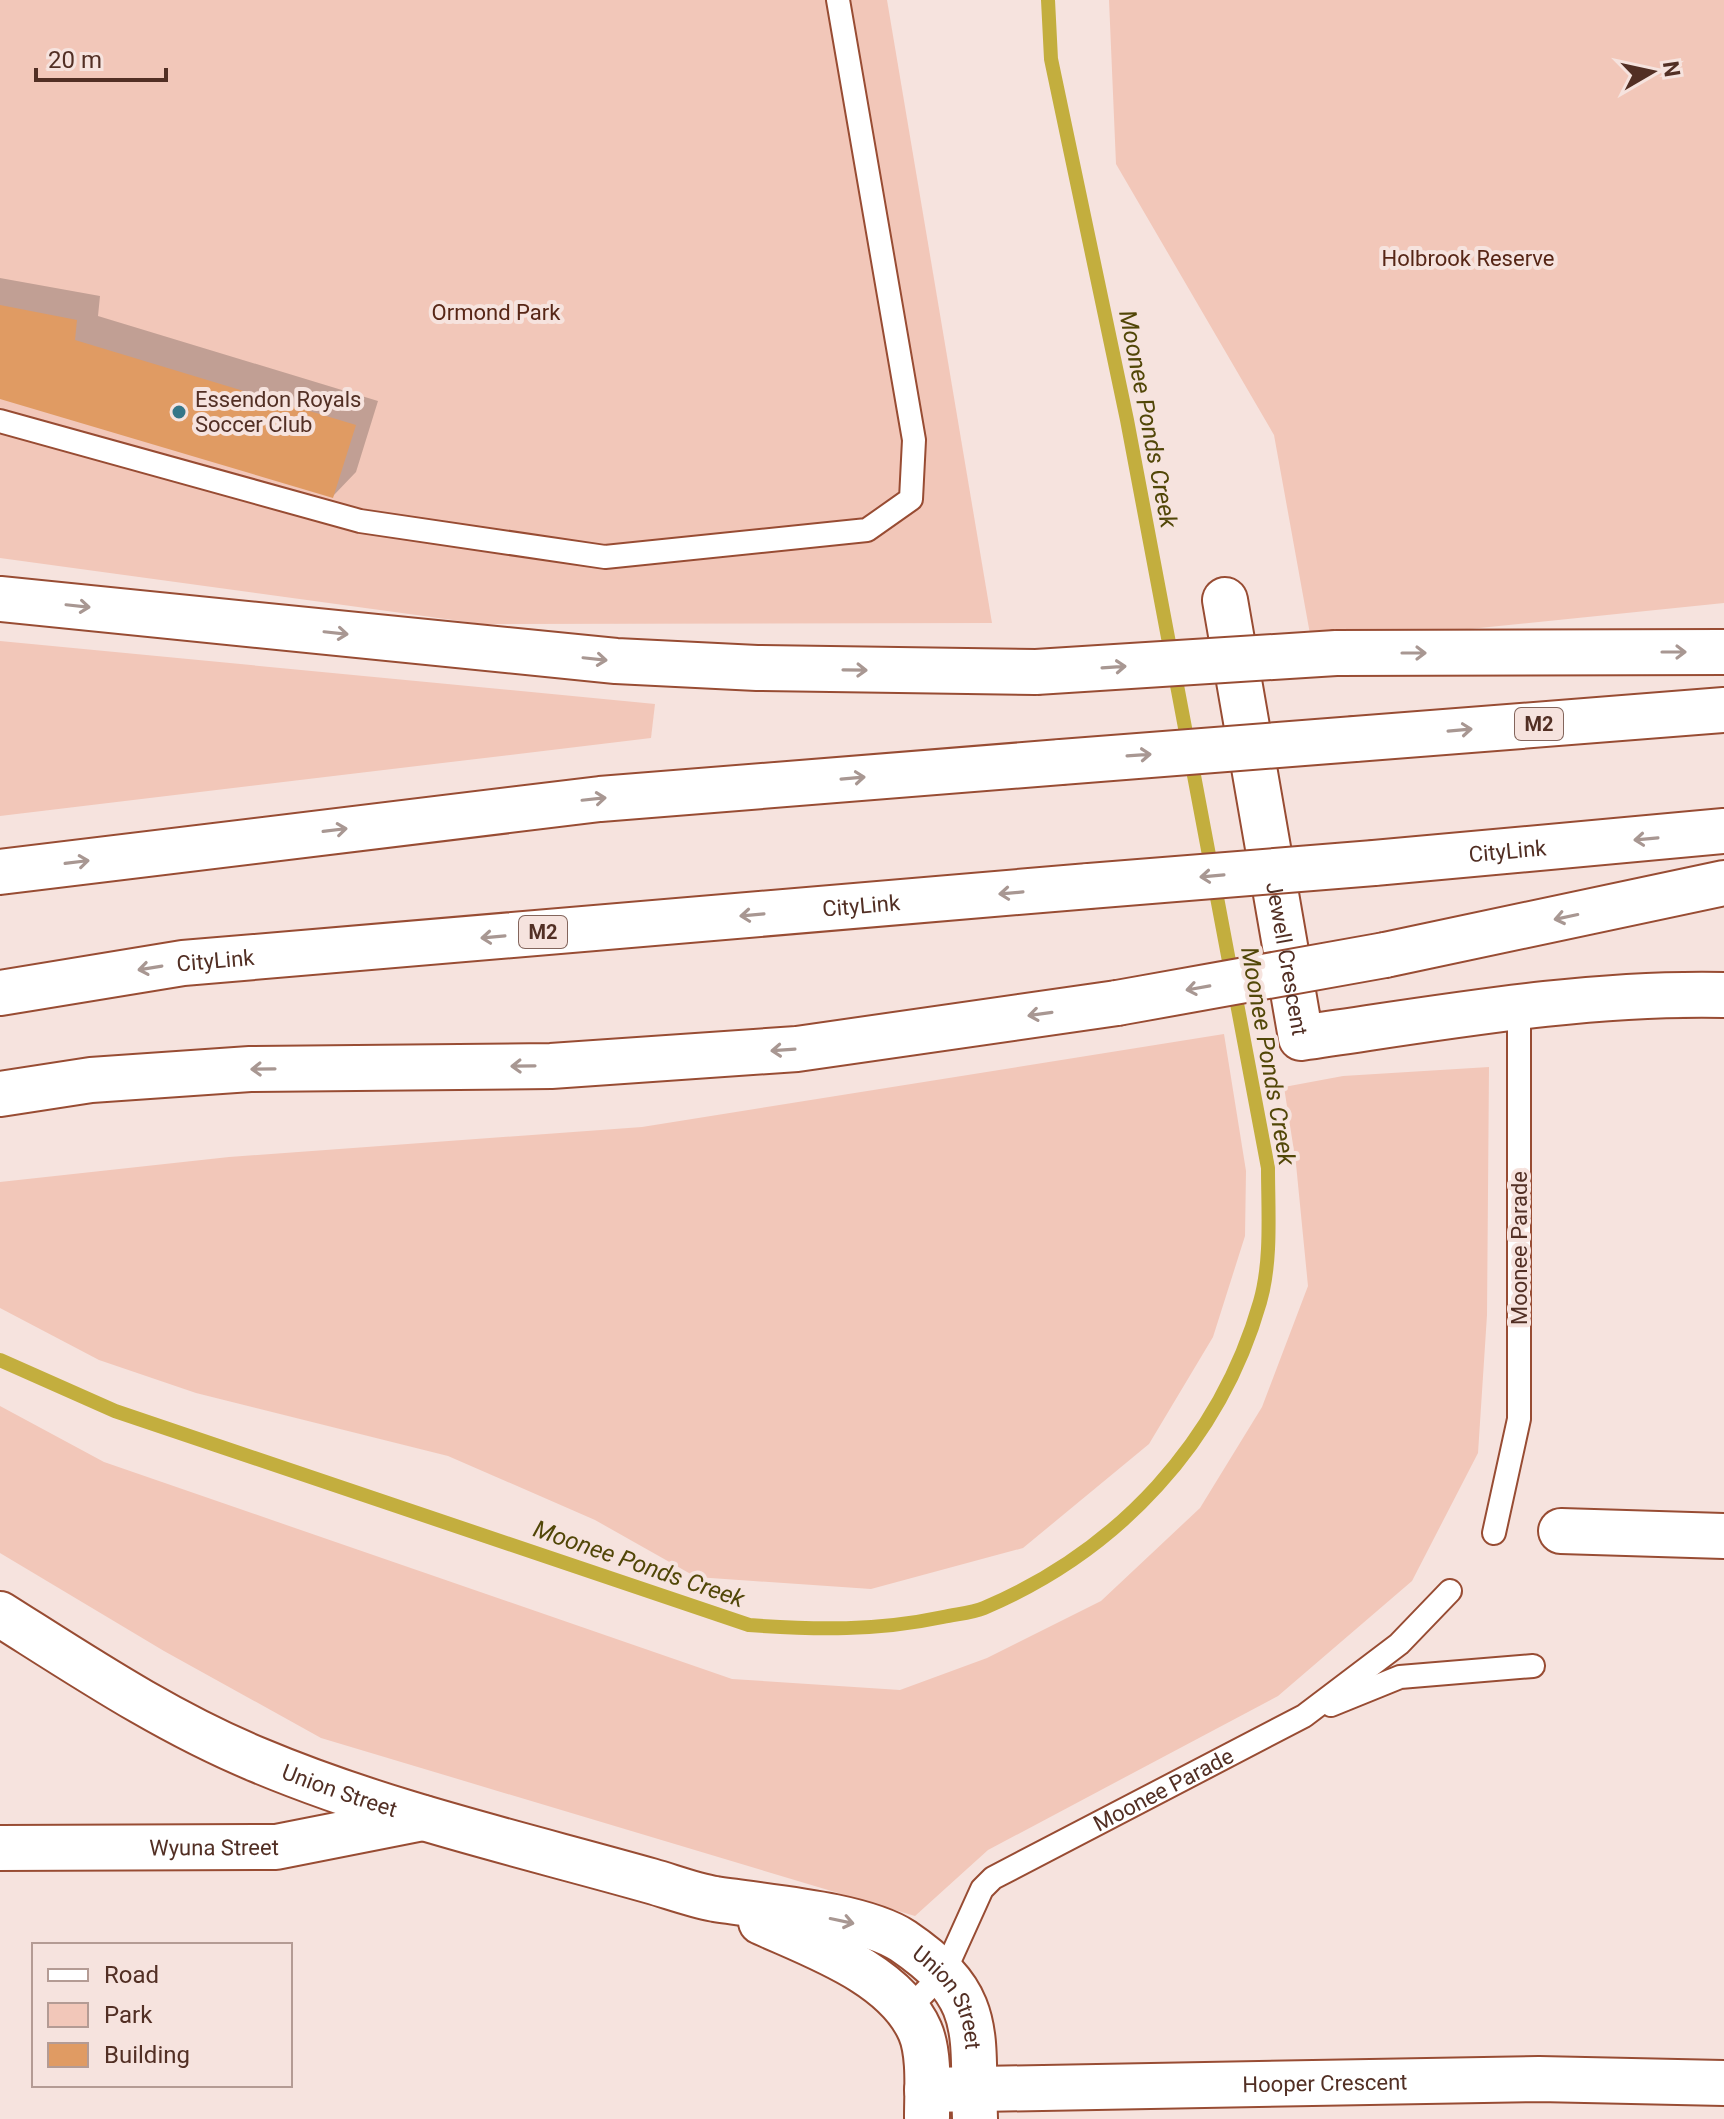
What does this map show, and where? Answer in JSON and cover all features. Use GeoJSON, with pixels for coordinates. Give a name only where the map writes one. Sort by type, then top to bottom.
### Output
{"type":"FeatureCollection","features":[{"type":"Feature","properties":{"kind":"main road"},"geometry":{"type":"LineString","coordinates":[[0,599],[616,661],[757,668],[1036,672],[1336,653],[1724,652]]}},
{"type":"Feature","properties":{"kind":"main road","name":"Jewell Crescent"},"geometry":{"type":"LineString","coordinates":[[1225,600],[1301,1038],[1519,1007],[1683,994],[1724,995]]}},
{"type":"Feature","properties":{"kind":"main road","name":"M2"},"geometry":{"type":"LineString","coordinates":[[0,872],[600,799],[1724,710]]}},
{"type":"Feature","properties":{"kind":"main road","name":"CityLink"},"geometry":{"type":"LineString","coordinates":[[0,993],[183,963],[1724,831]]}},
{"type":"Feature","properties":{"kind":"main road"},"geometry":{"type":"LineString","coordinates":[[0,1094],[91,1080],[250,1069],[551,1066],[797,1049],[1117,1003],[1385,955],[1724,883]]}},
{"type":"Feature","properties":{"kind":"main road"},"geometry":{"type":"LineString","coordinates":[[1561,1531],[1724,1536]]}},
{"type":"Feature","properties":{"kind":"main road","name":"Union Street"},"geometry":{"type":"LineString","coordinates":[[0,1614],[123,1691],[218,1742],[304,1779],[710,1898],[848,1921],[900,1939],[944,1973],[966,2002],[972,2034],[974,2104]]}},
{"type":"Feature","properties":{"kind":"main road","name":"Wyuna Street"},"geometry":{"type":"LineString","coordinates":[[0,1848],[276,1847],[426,1817]]}},
{"type":"Feature","properties":{"kind":"main road","name":"Union Street"},"geometry":{"type":"LineString","coordinates":[[710,1898],[869,1974],[907,2010],[921,2033],[927,2104]]}},
{"type":"Feature","properties":{"kind":"main road","name":"Hooper Crescent"},"geometry":{"type":"LineString","coordinates":[[927,2104],[1539,2079],[1724,2083]]}},
{"type":"Feature","properties":{"kind":"lane"},"geometry":{"type":"LineString","coordinates":[[0,421],[360,521],[605,557],[867,530],[911,499],[914,440],[838,0]]}},
{"type":"Feature","properties":{"kind":"lane","name":"Moonee Parade"},"geometry":{"type":"LineString","coordinates":[[1494,1533],[1519,1419],[1519,1007]]}},
{"type":"Feature","properties":{"kind":"lane","name":"Moonee Parade"},"geometry":{"type":"LineString","coordinates":[[907,2010],[944,1973],[982,1889],[993,1878],[1304,1716],[1399,1644],[1450,1591]]}},
{"type":"Feature","properties":{"kind":"lane"},"geometry":{"type":"LineString","coordinates":[[1304,1716],[1400,1677],[1533,1666]]}},
{"type":"Feature","properties":{"kind":"green space","name":"Ormond Park"},"geometry":{"type":"Polygon","coordinates":[[[0,0],[887,0],[992,623],[482,624],[0,558],[0,0]]]}},
{"type":"Feature","properties":{"kind":"green space","name":"Holbrook Reserve"},"geometry":{"type":"Polygon","coordinates":[[[1109,0],[1724,0],[1724,603],[1312,645],[1274,435],[1116,164],[1109,0]]]}},
{"type":"Feature","properties":{"kind":"green space"},"geometry":{"type":"Polygon","coordinates":[[[0,641],[655,704],[651,738],[0,816],[0,641]]]}},
{"type":"Feature","properties":{"kind":"green space"},"geometry":{"type":"Polygon","coordinates":[[[1224,1034],[1246,1171],[1245,1236],[1213,1337],[1149,1444],[1023,1548],[871,1589],[696,1577],[595,1520],[448,1456],[196,1393],[99,1360],[0,1308],[0,1182],[229,1157],[642,1127],[1224,1034]]]}},
{"type":"Feature","properties":{"kind":"green space"},"geometry":{"type":"Polygon","coordinates":[[[1489,1067],[1487,1315],[1478,1453],[1412,1581],[1278,1696],[988,1850],[915,1916],[321,1738],[164,1651],[0,1553],[0,1406],[104,1462],[732,1679],[900,1690],[987,1658],[1101,1601],[1200,1508],[1262,1407],[1308,1286],[1296,1164],[1284,1087],[1343,1076],[1489,1067]]]}},
{"type":"Feature","properties":{"kind":"building","name":"Essendon Royals Soccer Club"},"geometry":{"type":"Polygon","coordinates":[[[0,305],[77,320],[75,340],[356,425],[333,498],[0,399],[0,305]]]}},
{"type":"Feature","properties":{"kind":"waterway","name":"Moonee Ponds Creek"},"geometry":{"type":"LineString","coordinates":[[0,1360],[115,1411],[749,1625],[870,1627],[918,1622],[984,1608],[1033,1584],[1078,1556],[1120,1523],[1157,1486],[1190,1445],[1219,1401],[1242,1353],[1260,1302],[1268,1252],[1268,1168],[1127,420],[1051,59],[1048,0]]}},
{"type":"Feature","properties":{"kind":"place","name":"Essendon Royals Soccer Club"},"geometry":{"type":"Point","coordinates":[179,412]}}]}
